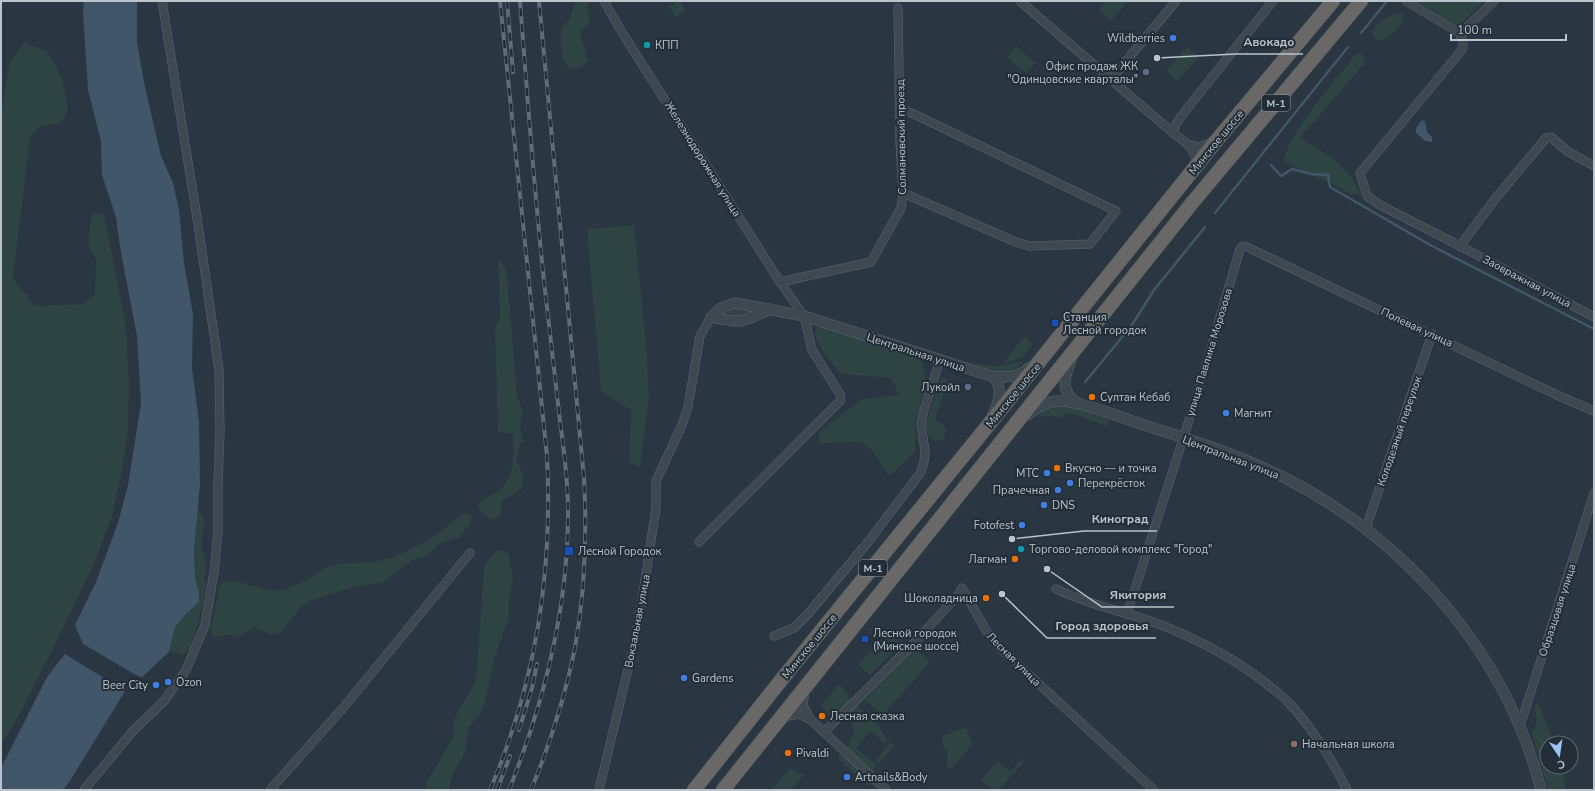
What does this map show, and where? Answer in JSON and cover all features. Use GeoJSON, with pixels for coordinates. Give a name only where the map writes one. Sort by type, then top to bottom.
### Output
{"type":"FeatureCollection","features":[{"type":"Feature","properties":{"kind":"highway","name":"Минское шоссе"},"geometry":{"type":"LineString","coordinates":[[694,790],[1195,167],[1333,1]]}},
{"type":"Feature","properties":{"kind":"highway","name":"Минское шоссе"},"geometry":{"type":"LineString","coordinates":[[723,790],[1192,203],[1361,1]]}},
{"type":"Feature","properties":{"kind":"street"},"geometry":{"type":"LineString","coordinates":[[84,790],[133,731],[165,700],[186,670],[205,625],[214,572],[218,532],[220,432],[218,370],[198,224],[162,1]]}},
{"type":"Feature","properties":{"kind":"street","name":"Железнодорожная улица"},"geometry":{"type":"LineString","coordinates":[[604,1],[623,34],[780,282],[804,316]]}},
{"type":"Feature","properties":{"kind":"street"},"geometry":{"type":"LineString","coordinates":[[1020,1],[1194,150],[1196,156],[1195,167]]}},
{"type":"Feature","properties":{"kind":"street"},"geometry":{"type":"LineString","coordinates":[[1111,79],[1176,1]]}},
{"type":"Feature","properties":{"kind":"street"},"geometry":{"type":"LineString","coordinates":[[1173,133],[1176,124],[1182,115],[1272,1]]}},
{"type":"Feature","properties":{"kind":"street"},"geometry":{"type":"LineString","coordinates":[[1406,1],[1458,32],[1466,28],[1494,1]]}},
{"type":"Feature","properties":{"kind":"street","name":"Солмановский проезд"},"geometry":{"type":"LineString","coordinates":[[780,282],[871,262],[901,208],[903,193],[900,142],[901,108],[898,8]]}},
{"type":"Feature","properties":{"kind":"street","name":"Заовражная улица"},"geometry":{"type":"LineString","coordinates":[[1458,32],[1464,44],[1461,51],[1360,173],[1367,196],[1380,205],[1594,317]]}},
{"type":"Feature","properties":{"kind":"street"},"geometry":{"type":"LineString","coordinates":[[901,108],[1116,211],[1090,244],[1030,246],[1016,242],[903,193]]}},
{"type":"Feature","properties":{"kind":"street"},"geometry":{"type":"LineString","coordinates":[[1460,246],[1495,199],[1546,138],[1551,137],[1567,151],[1594,166]]}},
{"type":"Feature","properties":{"kind":"street"},"geometry":{"type":"LineString","coordinates":[[1186,143],[1198,147],[1205,146],[1217,140]]}},
{"type":"Feature","properties":{"kind":"street","name":"Полевая улица"},"geometry":{"type":"LineString","coordinates":[[1240,249],[1245,246],[1594,411]]}},
{"type":"Feature","properties":{"kind":"street","name":"улица Павлика Морозова"},"geometry":{"type":"LineString","coordinates":[[1127,614],[1183,438],[1240,249]]}},
{"type":"Feature","properties":{"kind":"street","name":"Центральная улица"},"geometry":{"type":"LineString","coordinates":[[711,317],[721,308],[735,303],[804,316],[994,377],[1013,378],[1024,373],[1052,346]]}},
{"type":"Feature","properties":{"kind":"street"},"geometry":{"type":"LineString","coordinates":[[711,317],[740,322],[770,309]]}},
{"type":"Feature","properties":{"kind":"street"},"geometry":{"type":"LineString","coordinates":[[699,542],[842,398],[812,350],[804,316]]}},
{"type":"Feature","properties":{"kind":"street","name":"Вокзальная улица"},"geometry":{"type":"LineString","coordinates":[[599,790],[634,644],[642,601],[656,507],[656,481],[682,425],[688,406],[700,336],[711,317]]}},
{"type":"Feature","properties":{"kind":"street","name":"Колодезный переулок"},"geometry":{"type":"LineString","coordinates":[[1366,528],[1432,334]]}},
{"type":"Feature","properties":{"kind":"street"},"geometry":{"type":"LineString","coordinates":[[1076,348],[1067,371],[1064,385],[1068,394],[1081,405]]}},
{"type":"Feature","properties":{"kind":"street"},"geometry":{"type":"LineString","coordinates":[[774,636],[794,628],[808,614],[872,536],[921,472],[925,451],[921,424],[940,360]]}},
{"type":"Feature","properties":{"kind":"street"},"geometry":{"type":"LineString","coordinates":[[986,428],[999,398],[1000,388],[994,377]]}},
{"type":"Feature","properties":{"kind":"street","name":"Центральная улица"},"geometry":{"type":"LineString","coordinates":[[1014,425],[1045,403],[1058,401],[1081,405],[1183,438],[1260,466],[1287,479],[1330,504],[1366,528],[1423,580],[1455,617],[1479,651],[1501,688],[1520,726],[1531,755],[1541,790]]}},
{"type":"Feature","properties":{"kind":"street","name":"Образцовая улица"},"geometry":{"type":"LineString","coordinates":[[1520,726],[1594,494]]}},
{"type":"Feature","properties":{"kind":"street"},"geometry":{"type":"LineString","coordinates":[[270,790],[344,708],[470,553]]}},
{"type":"Feature","properties":{"kind":"street","name":"Лесная улица"},"geometry":{"type":"LineString","coordinates":[[824,732],[913,643],[959,594],[962,588],[987,632],[1001,649],[1154,790]]}},
{"type":"Feature","properties":{"kind":"street"},"geometry":{"type":"LineString","coordinates":[[1056,589],[1165,627],[1201,642],[1228,657],[1256,676],[1288,703],[1301,718],[1334,765],[1347,790]]}},
{"type":"Feature","properties":{"kind":"street"},"geometry":{"type":"LineString","coordinates":[[806,688],[803,705],[811,720]]}},
{"type":"Feature","properties":{"kind":"street"},"geometry":{"type":"LineString","coordinates":[[782,717],[795,714],[804,716],[811,720],[886,790]]}},
{"type":"Feature","properties":{"kind":"green space"},"geometry":{"type":"Polygon","coordinates":[[[575,1],[589,1],[588,7],[590,20],[587,26],[580,33],[588,60],[586,64],[579,68],[570,69],[567,66],[563,56],[561,34],[564,25],[571,15],[575,1]]]}},
{"type":"Feature","properties":{"kind":"green space"},"geometry":{"type":"Polygon","coordinates":[[[680,1],[686,10],[676,17],[669,7],[680,1]]]}},
{"type":"Feature","properties":{"kind":"green space"},"geometry":{"type":"Polygon","coordinates":[[[1106,1],[1128,1],[1111,21],[1098,10],[1106,1]]]}},
{"type":"Feature","properties":{"kind":"green space"},"geometry":{"type":"Polygon","coordinates":[[[1418,1],[1484,1],[1458,25],[1452,23],[1418,1]]]}},
{"type":"Feature","properties":{"kind":"green space"},"geometry":{"type":"Polygon","coordinates":[[[1395,13],[1403,13],[1403,21],[1393,33],[1380,41],[1373,38],[1372,31],[1382,20],[1395,13]]]}},
{"type":"Feature","properties":{"kind":"green space"},"geometry":{"type":"Polygon","coordinates":[[[24,43],[47,51],[62,78],[68,109],[61,123],[41,126],[30,136],[13,278],[35,306],[82,304],[95,295],[96,259],[88,245],[92,214],[104,213],[126,327],[129,384],[128,433],[112,516],[93,566],[52,651],[17,719],[1,745],[1,120],[5,87],[11,61],[24,43]]]}},
{"type":"Feature","properties":{"kind":"green space"},"geometry":{"type":"Polygon","coordinates":[[[1016,46],[1035,63],[1026,73],[1007,57],[1016,46]]]}},
{"type":"Feature","properties":{"kind":"green space"},"geometry":{"type":"Polygon","coordinates":[[[1187,47],[1199,57],[1177,81],[1166,70],[1187,47]]]}},
{"type":"Feature","properties":{"kind":"green space"},"geometry":{"type":"Polygon","coordinates":[[[1356,54],[1362,54],[1365,63],[1300,138],[1334,159],[1350,175],[1362,195],[1352,194],[1283,161],[1288,147],[1305,119],[1356,54]]]}},
{"type":"Feature","properties":{"kind":"green space"},"geometry":{"type":"Polygon","coordinates":[[[634,225],[646,343],[649,397],[640,467],[629,463],[631,410],[601,391],[587,229],[634,225]]]}},
{"type":"Feature","properties":{"kind":"green space"},"geometry":{"type":"Polygon","coordinates":[[[498,261],[502,262],[507,273],[517,396],[523,413],[520,427],[523,441],[520,444],[516,462],[522,471],[523,481],[522,489],[502,501],[501,515],[493,520],[482,513],[478,505],[485,498],[499,490],[504,485],[511,472],[513,449],[513,434],[498,432],[495,328],[500,317],[498,261]]]}},
{"type":"Feature","properties":{"kind":"green space"},"geometry":{"type":"Polygon","coordinates":[[[734,307],[760,310],[733,319],[720,314],[734,307]]]}},
{"type":"Feature","properties":{"kind":"green space"},"geometry":{"type":"Polygon","coordinates":[[[818,324],[922,360],[926,385],[916,418],[915,452],[889,476],[872,450],[860,442],[818,443],[820,432],[861,399],[899,395],[891,378],[840,374],[822,350],[815,335],[818,324]]]}},
{"type":"Feature","properties":{"kind":"green space"},"geometry":{"type":"Polygon","coordinates":[[[1024,336],[1033,344],[1022,358],[1003,363],[1024,336]]]}},
{"type":"Feature","properties":{"kind":"green space"},"geometry":{"type":"Polygon","coordinates":[[[1024,361],[1013,373],[1002,374],[975,364],[996,366],[1024,361]]]}},
{"type":"Feature","properties":{"kind":"green space"},"geometry":{"type":"Polygon","coordinates":[[[941,377],[948,379],[935,420],[947,428],[944,438],[936,442],[929,437],[926,426],[941,377]]]}},
{"type":"Feature","properties":{"kind":"green space"},"geometry":{"type":"Polygon","coordinates":[[[1061,404],[1108,419],[1109,427],[1074,414],[1067,413],[1061,418],[1052,416],[1038,417],[1046,407],[1061,404]]]}},
{"type":"Feature","properties":{"kind":"green space"},"geometry":{"type":"Polygon","coordinates":[[[198,509],[203,517],[204,526],[201,544],[207,570],[204,579],[206,587],[204,602],[190,649],[183,655],[169,652],[175,627],[199,602],[195,578],[194,558],[198,509]]]}},
{"type":"Feature","properties":{"kind":"green space"},"geometry":{"type":"Polygon","coordinates":[[[464,513],[473,516],[470,524],[458,538],[441,542],[428,555],[411,561],[382,583],[356,586],[312,600],[303,605],[280,633],[271,635],[255,627],[239,637],[230,635],[213,637],[211,628],[220,583],[235,581],[271,590],[279,590],[295,586],[329,566],[374,562],[387,559],[411,549],[433,536],[464,513]]]}},
{"type":"Feature","properties":{"kind":"green space"},"geometry":{"type":"Polygon","coordinates":[[[502,549],[509,554],[513,581],[509,598],[509,616],[495,657],[484,705],[481,713],[469,727],[465,754],[455,770],[448,790],[425,790],[428,780],[453,737],[454,719],[476,681],[484,567],[491,556],[502,549]]]}},
{"type":"Feature","properties":{"kind":"green space"},"geometry":{"type":"Polygon","coordinates":[[[890,632],[901,644],[870,675],[858,664],[890,632]]]}},
{"type":"Feature","properties":{"kind":"green space"},"geometry":{"type":"Polygon","coordinates":[[[914,648],[930,662],[883,715],[865,700],[914,648]]]}},
{"type":"Feature","properties":{"kind":"green space"},"geometry":{"type":"Polygon","coordinates":[[[840,684],[852,702],[833,718],[820,706],[840,684]]]}},
{"type":"Feature","properties":{"kind":"green space"},"geometry":{"type":"Polygon","coordinates":[[[1537,700],[1551,735],[1539,735],[1539,758],[1532,733],[1537,723],[1535,708],[1537,700]]]}},
{"type":"Feature","properties":{"kind":"green space"},"geometry":{"type":"Polygon","coordinates":[[[856,705],[878,724],[887,740],[885,743],[870,731],[856,748],[877,765],[871,772],[846,749],[854,734],[849,711],[856,705]]]}},
{"type":"Feature","properties":{"kind":"green space"},"geometry":{"type":"Polygon","coordinates":[[[966,727],[973,744],[952,768],[947,767],[947,751],[943,747],[942,736],[966,727]]]}},
{"type":"Feature","properties":{"kind":"green space"},"geometry":{"type":"Polygon","coordinates":[[[890,742],[894,746],[879,764],[875,760],[890,742]]]}},
{"type":"Feature","properties":{"kind":"green space"},"geometry":{"type":"Polygon","coordinates":[[[839,755],[842,755],[872,780],[872,783],[869,786],[838,759],[839,755]]]}},
{"type":"Feature","properties":{"kind":"green space"},"geometry":{"type":"Polygon","coordinates":[[[1023,758],[1025,760],[999,790],[993,790],[981,780],[998,761],[1010,772],[1023,758]]]}},
{"type":"Feature","properties":{"kind":"green space"},"geometry":{"type":"Polygon","coordinates":[[[790,768],[804,775],[790,790],[772,790],[790,768]]]}},
{"type":"Feature","properties":{"kind":"green space"},"geometry":{"type":"Polygon","coordinates":[[[1544,775],[1563,775],[1566,790],[1548,790],[1544,775]]]}},
{"type":"Feature","properties":{"kind":"water"},"geometry":{"type":"Polygon","coordinates":[[[84,1],[137,1],[137,43],[145,87],[161,156],[173,183],[179,210],[184,263],[193,314],[192,368],[199,422],[200,484],[194,552],[195,577],[199,593],[199,602],[175,627],[169,652],[142,677],[83,644],[75,625],[96,582],[118,523],[128,485],[141,403],[137,336],[120,247],[116,217],[102,175],[101,141],[88,90],[83,12],[84,1]]]}},
{"type":"Feature","properties":{"kind":"water"},"geometry":{"type":"Polygon","coordinates":[[[1422,120],[1425,122],[1427,132],[1432,137],[1432,142],[1425,141],[1416,133],[1416,128],[1422,120]]]}},
{"type":"Feature","properties":{"kind":"water"},"geometry":{"type":"Polygon","coordinates":[[[65,654],[125,691],[63,790],[1,790],[1,768],[47,677],[65,654]]]}},
{"type":"Feature","properties":{"kind":"waterway"},"geometry":{"type":"LineString","coordinates":[[1361,33],[1387,1]]}},
{"type":"Feature","properties":{"kind":"waterway"},"geometry":{"type":"LineString","coordinates":[[1215,213],[1348,47]]}},
{"type":"Feature","properties":{"kind":"waterway"},"geometry":{"type":"LineString","coordinates":[[1271,165],[1281,176],[1292,169],[1311,174],[1328,175],[1330,187],[1432,246],[1594,329]]}},
{"type":"Feature","properties":{"kind":"waterway"},"geometry":{"type":"LineString","coordinates":[[1085,382],[1132,325],[1154,290],[1205,227]]}},
{"type":"Feature","properties":{"kind":"railway"},"geometry":{"type":"LineString","coordinates":[[490,790],[506,749],[530,668],[544,585],[548,500],[547,456],[500,1]]}},
{"type":"Feature","properties":{"kind":"railway"},"geometry":{"type":"LineString","coordinates":[[507,1],[513,72]]}},
{"type":"Feature","properties":{"kind":"railway"},"geometry":{"type":"LineString","coordinates":[[509,790],[534,722],[552,652],[564,581],[568,509],[566,465],[537,211],[520,1]]}},
{"type":"Feature","properties":{"kind":"railway"},"geometry":{"type":"LineString","coordinates":[[531,790],[556,720],[567,684],[575,648],[581,606],[585,542],[584,478],[539,1]]}},
{"type":"Feature","properties":{"kind":"railway"},"geometry":{"type":"LineString","coordinates":[[519,730],[532,688],[537,664]]}},
{"type":"Feature","properties":{"kind":"railway"},"geometry":{"type":"LineString","coordinates":[[497,790],[510,756]]}},
{"type":"Feature","properties":{"kind":"place","name":"Wildberries"},"geometry":{"type":"Point","coordinates":[1173,38]}},
{"type":"Feature","properties":{"kind":"place","name":"КПП"},"geometry":{"type":"Point","coordinates":[647,45]}},
{"type":"Feature","properties":{"kind":"place","name":"Авокадо"},"geometry":{"type":"Point","coordinates":[1157,58]}},
{"type":"Feature","properties":{"kind":"place","name":"Офис продаж ЖК \"Одинцовские кварталы\""},"geometry":{"type":"Point","coordinates":[1146,72]}},
{"type":"Feature","properties":{"kind":"place","name":"Станция Лесной городок"},"geometry":{"type":"Point","coordinates":[1055,323]}},
{"type":"Feature","properties":{"kind":"place","name":"Лукойл"},"geometry":{"type":"Point","coordinates":[968,387]}},
{"type":"Feature","properties":{"kind":"place","name":"Султан Кебаб"},"geometry":{"type":"Point","coordinates":[1092,397]}},
{"type":"Feature","properties":{"kind":"place","name":"Магнит"},"geometry":{"type":"Point","coordinates":[1226,413]}},
{"type":"Feature","properties":{"kind":"place","name":"Вкусно — и точка"},"geometry":{"type":"Point","coordinates":[1057,468]}},
{"type":"Feature","properties":{"kind":"place","name":"МТС"},"geometry":{"type":"Point","coordinates":[1047,473]}},
{"type":"Feature","properties":{"kind":"place","name":"Перекрёсток"},"geometry":{"type":"Point","coordinates":[1070,483]}},
{"type":"Feature","properties":{"kind":"place","name":"Прачечная"},"geometry":{"type":"Point","coordinates":[1058,490]}},
{"type":"Feature","properties":{"kind":"place","name":"DNS"},"geometry":{"type":"Point","coordinates":[1044,505]}},
{"type":"Feature","properties":{"kind":"place","name":"Fotofest"},"geometry":{"type":"Point","coordinates":[1022,525]}},
{"type":"Feature","properties":{"kind":"place","name":"Киноград"},"geometry":{"type":"Point","coordinates":[1012,539]}},
{"type":"Feature","properties":{"kind":"place","name":"Торгово-деловой комплекс \"Город\""},"geometry":{"type":"Point","coordinates":[1021,549]}},
{"type":"Feature","properties":{"kind":"place","name":"Лесной Городок"},"geometry":{"type":"Point","coordinates":[569,551]}},
{"type":"Feature","properties":{"kind":"place","name":"Лагман"},"geometry":{"type":"Point","coordinates":[1015,559]}},
{"type":"Feature","properties":{"kind":"place","name":"Якитория"},"geometry":{"type":"Point","coordinates":[1047,569]}},
{"type":"Feature","properties":{"kind":"place","name":"Город здоровья"},"geometry":{"type":"Point","coordinates":[1002,594]}},
{"type":"Feature","properties":{"kind":"place","name":"Шоколадница"},"geometry":{"type":"Point","coordinates":[986,598]}},
{"type":"Feature","properties":{"kind":"place","name":"Лесной городок (Минское шоссе)"},"geometry":{"type":"Point","coordinates":[865,639]}},
{"type":"Feature","properties":{"kind":"place","name":"Gardens"},"geometry":{"type":"Point","coordinates":[684,678]}},
{"type":"Feature","properties":{"kind":"place","name":"Ozon"},"geometry":{"type":"Point","coordinates":[168,682]}},
{"type":"Feature","properties":{"kind":"place","name":"Beer City"},"geometry":{"type":"Point","coordinates":[156,685]}},
{"type":"Feature","properties":{"kind":"place","name":"Лесная сказка"},"geometry":{"type":"Point","coordinates":[822,716]}},
{"type":"Feature","properties":{"kind":"place","name":"Начальная школа"},"geometry":{"type":"Point","coordinates":[1294,744]}},
{"type":"Feature","properties":{"kind":"place","name":"Pivaldi"},"geometry":{"type":"Point","coordinates":[788,753]}},
{"type":"Feature","properties":{"kind":"place","name":"Artnails&Body"},"geometry":{"type":"Point","coordinates":[847,777]}}]}
